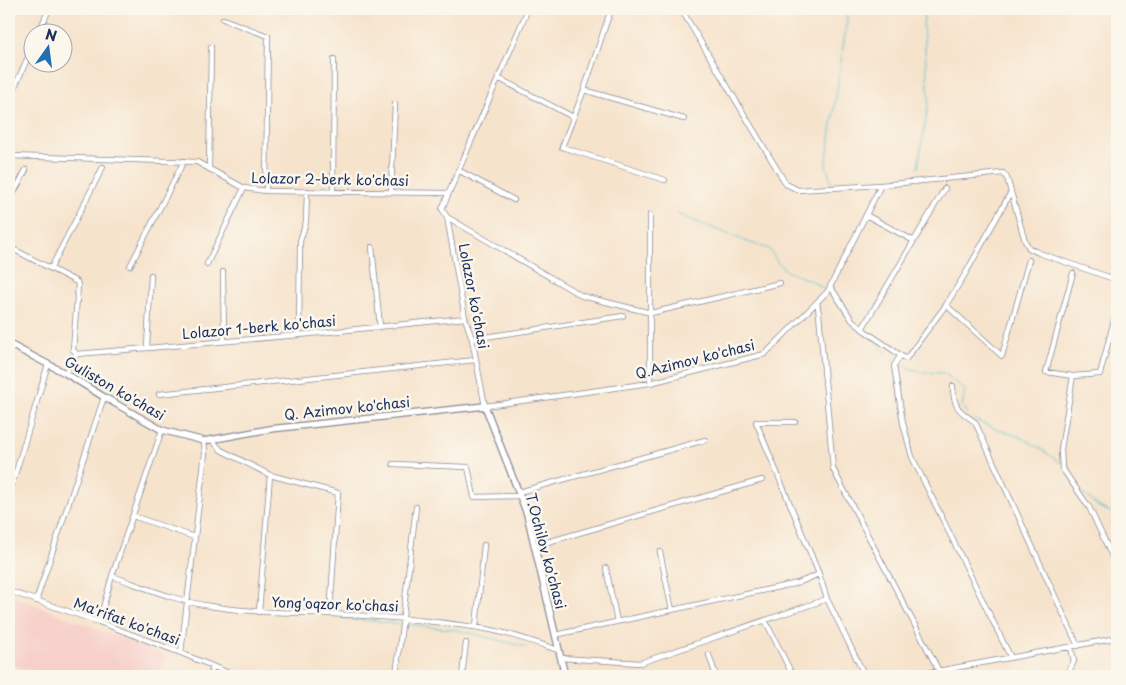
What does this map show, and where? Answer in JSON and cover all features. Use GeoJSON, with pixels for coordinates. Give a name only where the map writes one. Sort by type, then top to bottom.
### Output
{"type":"FeatureCollection","features":[{"type":"Feature","properties":{"kind":"main road","name":"Guliston ko'chasi"},"geometry":{"type":"LineString","coordinates":[[9,344],[65,373],[162,430],[204,442],[212,440]]}},
{"type":"Feature","properties":{"kind":"main road","name":"Q. Azimov ko'chasi"},"geometry":{"type":"LineString","coordinates":[[212,440],[270,429],[485,406]]}},
{"type":"Feature","properties":{"kind":"main road","name":"T.Ochilov ko'chasi"},"geometry":{"type":"LineString","coordinates":[[485,406],[526,514],[565,676]]}},
{"type":"Feature","properties":{"kind":"street"},"geometry":{"type":"LineString","coordinates":[[43,22],[49,9]]}},
{"type":"Feature","properties":{"kind":"street"},"geometry":{"type":"LineString","coordinates":[[448,193],[528,9]]}},
{"type":"Feature","properties":{"kind":"street"},"geometry":{"type":"LineString","coordinates":[[611,9],[584,90],[562,147],[665,180]]}},
{"type":"Feature","properties":{"kind":"street"},"geometry":{"type":"LineString","coordinates":[[681,9],[786,184],[798,190],[881,186],[1003,173],[1008,178],[1028,248],[1039,254],[1117,280]]}},
{"type":"Feature","properties":{"kind":"street"},"geometry":{"type":"LineString","coordinates":[[223,19],[268,36],[266,191]]}},
{"type":"Feature","properties":{"kind":"street"},"geometry":{"type":"LineString","coordinates":[[209,169],[211,47]]}},
{"type":"Feature","properties":{"kind":"street"},"geometry":{"type":"LineString","coordinates":[[333,191],[334,59]]}},
{"type":"Feature","properties":{"kind":"street"},"geometry":{"type":"LineString","coordinates":[[9,100],[22,71]]}},
{"type":"Feature","properties":{"kind":"street"},"geometry":{"type":"LineString","coordinates":[[498,78],[573,117]]}},
{"type":"Feature","properties":{"kind":"street"},"geometry":{"type":"LineString","coordinates":[[584,90],[684,119]]}},
{"type":"Feature","properties":{"kind":"street"},"geometry":{"type":"LineString","coordinates":[[391,192],[396,104]]}},
{"type":"Feature","properties":{"kind":"street","name":"Lolazor 2-berk ko'chasi"},"geometry":{"type":"LineString","coordinates":[[9,156],[197,162],[244,188],[266,191],[448,193]]}},
{"type":"Feature","properties":{"kind":"street"},"geometry":{"type":"LineString","coordinates":[[130,266],[184,161]]}},
{"type":"Feature","properties":{"kind":"street"},"geometry":{"type":"LineString","coordinates":[[51,268],[103,167]]}},
{"type":"Feature","properties":{"kind":"street"},"geometry":{"type":"LineString","coordinates":[[9,202],[26,170]]}},
{"type":"Feature","properties":{"kind":"street"},"geometry":{"type":"LineString","coordinates":[[458,170],[514,200]]}},
{"type":"Feature","properties":{"kind":"street","name":"Q.Azimov ko'chasi"},"geometry":{"type":"LineString","coordinates":[[485,406],[650,383],[765,354],[828,291],[881,186]]}},
{"type":"Feature","properties":{"kind":"street"},"geometry":{"type":"LineString","coordinates":[[207,264],[244,188]]}},
{"type":"Feature","properties":{"kind":"street"},"geometry":{"type":"LineString","coordinates":[[862,329],[945,188]]}},
{"type":"Feature","properties":{"kind":"street"},"geometry":{"type":"LineString","coordinates":[[299,335],[300,241],[306,222],[307,191]]}},
{"type":"Feature","properties":{"kind":"street"},"geometry":{"type":"LineString","coordinates":[[830,286],[852,320],[906,359],[946,305],[967,272],[1011,192]]}},
{"type":"Feature","properties":{"kind":"street","name":"Lolazor ko'chasi"},"geometry":{"type":"LineString","coordinates":[[448,193],[442,209],[447,217],[465,318],[472,338],[485,406]]}},
{"type":"Feature","properties":{"kind":"street"},"geometry":{"type":"LineString","coordinates":[[650,215],[650,383]]}},
{"type":"Feature","properties":{"kind":"street"},"geometry":{"type":"LineString","coordinates":[[866,215],[914,241]]}},
{"type":"Feature","properties":{"kind":"street"},"geometry":{"type":"LineString","coordinates":[[447,217],[582,296],[651,313],[780,283]]}},
{"type":"Feature","properties":{"kind":"street"},"geometry":{"type":"LineString","coordinates":[[9,247],[75,280],[78,285],[73,350],[77,354],[65,373]]}},
{"type":"Feature","properties":{"kind":"street"},"geometry":{"type":"LineString","coordinates":[[372,247],[380,327]]}},
{"type":"Feature","properties":{"kind":"street"},"geometry":{"type":"LineString","coordinates":[[946,305],[1002,356],[1029,260]]}},
{"type":"Feature","properties":{"kind":"street"},"geometry":{"type":"LineString","coordinates":[[223,272],[224,341]]}},
{"type":"Feature","properties":{"kind":"street"},"geometry":{"type":"LineString","coordinates":[[1073,273],[1046,372],[1073,376],[1100,374],[1117,309]]}},
{"type":"Feature","properties":{"kind":"street"},"geometry":{"type":"LineString","coordinates":[[148,347],[150,275]]}},
{"type":"Feature","properties":{"kind":"street"},"geometry":{"type":"LineString","coordinates":[[817,302],[833,469],[939,671]]}},
{"type":"Feature","properties":{"kind":"street"},"geometry":{"type":"LineString","coordinates":[[472,338],[623,316]]}},
{"type":"Feature","properties":{"kind":"street","name":"Lolazor 1-berk ko'chasi"},"geometry":{"type":"LineString","coordinates":[[77,354],[299,335],[465,318]]}},
{"type":"Feature","properties":{"kind":"street"},"geometry":{"type":"LineString","coordinates":[[900,356],[894,366],[903,424],[912,458],[1011,658]]}},
{"type":"Feature","properties":{"kind":"street"},"geometry":{"type":"LineString","coordinates":[[160,394],[475,360]]}},
{"type":"Feature","properties":{"kind":"street"},"geometry":{"type":"LineString","coordinates":[[9,495],[48,364]]}},
{"type":"Feature","properties":{"kind":"street"},"geometry":{"type":"LineString","coordinates":[[1073,376],[1061,449],[1062,468],[1090,507],[1117,567]]}},
{"type":"Feature","properties":{"kind":"street"},"geometry":{"type":"LineString","coordinates":[[953,386],[953,399],[959,411],[974,422],[1078,646]]}},
{"type":"Feature","properties":{"kind":"street"},"geometry":{"type":"LineString","coordinates":[[36,601],[104,397]]}},
{"type":"Feature","properties":{"kind":"street"},"geometry":{"type":"LineString","coordinates":[[795,422],[756,422],[819,574],[827,598],[865,676]]}},
{"type":"Feature","properties":{"kind":"street"},"geometry":{"type":"LineString","coordinates":[[99,622],[112,576],[162,430]]}},
{"type":"Feature","properties":{"kind":"street"},"geometry":{"type":"LineString","coordinates":[[212,440],[221,450],[270,476],[338,493],[330,614]]}},
{"type":"Feature","properties":{"kind":"street"},"geometry":{"type":"LineString","coordinates":[[393,464],[468,467],[474,497],[519,494],[705,440]]}},
{"type":"Feature","properties":{"kind":"street"},"geometry":{"type":"LineString","coordinates":[[181,653],[205,453],[204,442]]}},
{"type":"Feature","properties":{"kind":"street"},"geometry":{"type":"LineString","coordinates":[[259,612],[270,476]]}},
{"type":"Feature","properties":{"kind":"street"},"geometry":{"type":"LineString","coordinates":[[534,546],[762,480]]}},
{"type":"Feature","properties":{"kind":"street"},"geometry":{"type":"LineString","coordinates":[[396,676],[416,507]]}},
{"type":"Feature","properties":{"kind":"street"},"geometry":{"type":"LineString","coordinates":[[132,516],[194,537]]}},
{"type":"Feature","properties":{"kind":"street"},"geometry":{"type":"LineString","coordinates":[[476,627],[484,545]]}},
{"type":"Feature","properties":{"kind":"street"},"geometry":{"type":"LineString","coordinates":[[660,552],[672,610]]}},
{"type":"Feature","properties":{"kind":"street"},"geometry":{"type":"LineString","coordinates":[[606,568],[617,622]]}},
{"type":"Feature","properties":{"kind":"street"},"geometry":{"type":"LineString","coordinates":[[555,635],[798,583],[819,574]]}},
{"type":"Feature","properties":{"kind":"street","name":"Yong'oqzor ko'chasi"},"geometry":{"type":"LineString","coordinates":[[112,576],[186,602],[259,612],[404,618],[476,627],[517,636],[558,650]]}},
{"type":"Feature","properties":{"kind":"street","name":"Ma'rifat ko'chasi"},"geometry":{"type":"LineString","coordinates":[[9,591],[99,622],[236,676]]}},
{"type":"Feature","properties":{"kind":"street"},"geometry":{"type":"LineString","coordinates":[[561,658],[640,663],[827,598]]}},
{"type":"Feature","properties":{"kind":"street"},"geometry":{"type":"LineString","coordinates":[[765,620],[793,676]]}},
{"type":"Feature","properties":{"kind":"street"},"geometry":{"type":"LineString","coordinates":[[911,676],[1117,638]]}},
{"type":"Feature","properties":{"kind":"street"},"geometry":{"type":"LineString","coordinates":[[462,676],[466,643]]}},
{"type":"Feature","properties":{"kind":"street"},"geometry":{"type":"LineString","coordinates":[[1067,676],[1074,661],[1071,648]]}},
{"type":"Feature","properties":{"kind":"street"},"geometry":{"type":"LineString","coordinates":[[708,655],[716,676]]}},
{"type":"Feature","properties":{"kind":"street"},"geometry":{"type":"LineString","coordinates":[[210,676],[212,666]]}},
{"type":"Feature","properties":{"kind":"shaded area"},"geometry":{"type":"Polygon","coordinates":[[[9,595],[165,655],[158,676],[47,676],[9,663],[9,595]]]}},
{"type":"Feature","properties":{"kind":"waterway"},"geometry":{"type":"LineString","coordinates":[[832,184],[826,166],[847,20],[846,9]]}},
{"type":"Feature","properties":{"kind":"waterway"},"geometry":{"type":"LineString","coordinates":[[918,168],[929,100],[923,26],[925,9]]}},
{"type":"Feature","properties":{"kind":"waterway"},"geometry":{"type":"LineString","coordinates":[[677,214],[769,249],[778,263],[788,272],[814,282],[824,289]]}},
{"type":"Feature","properties":{"kind":"waterway"},"geometry":{"type":"LineString","coordinates":[[828,292],[849,319]]}},
{"type":"Feature","properties":{"kind":"waterway"},"geometry":{"type":"LineString","coordinates":[[851,322],[856,328],[874,340],[893,359]]}},
{"type":"Feature","properties":{"kind":"waterway"},"geometry":{"type":"LineString","coordinates":[[901,365],[921,372],[944,373],[965,390],[962,407],[967,413]]}},
{"type":"Feature","properties":{"kind":"waterway"},"geometry":{"type":"LineString","coordinates":[[974,419],[1022,438],[1059,462]]}},
{"type":"Feature","properties":{"kind":"waterway"},"geometry":{"type":"LineString","coordinates":[[1066,468],[1078,488]]}},
{"type":"Feature","properties":{"kind":"waterway"},"geometry":{"type":"LineString","coordinates":[[1080,491],[1099,507],[1117,515]]}},
{"type":"Feature","properties":{"kind":"waterway"},"geometry":{"type":"LineString","coordinates":[[343,618],[400,624]]}},
{"type":"Feature","properties":{"kind":"waterway"},"geometry":{"type":"LineString","coordinates":[[404,624],[457,630],[526,647]]}}]}
